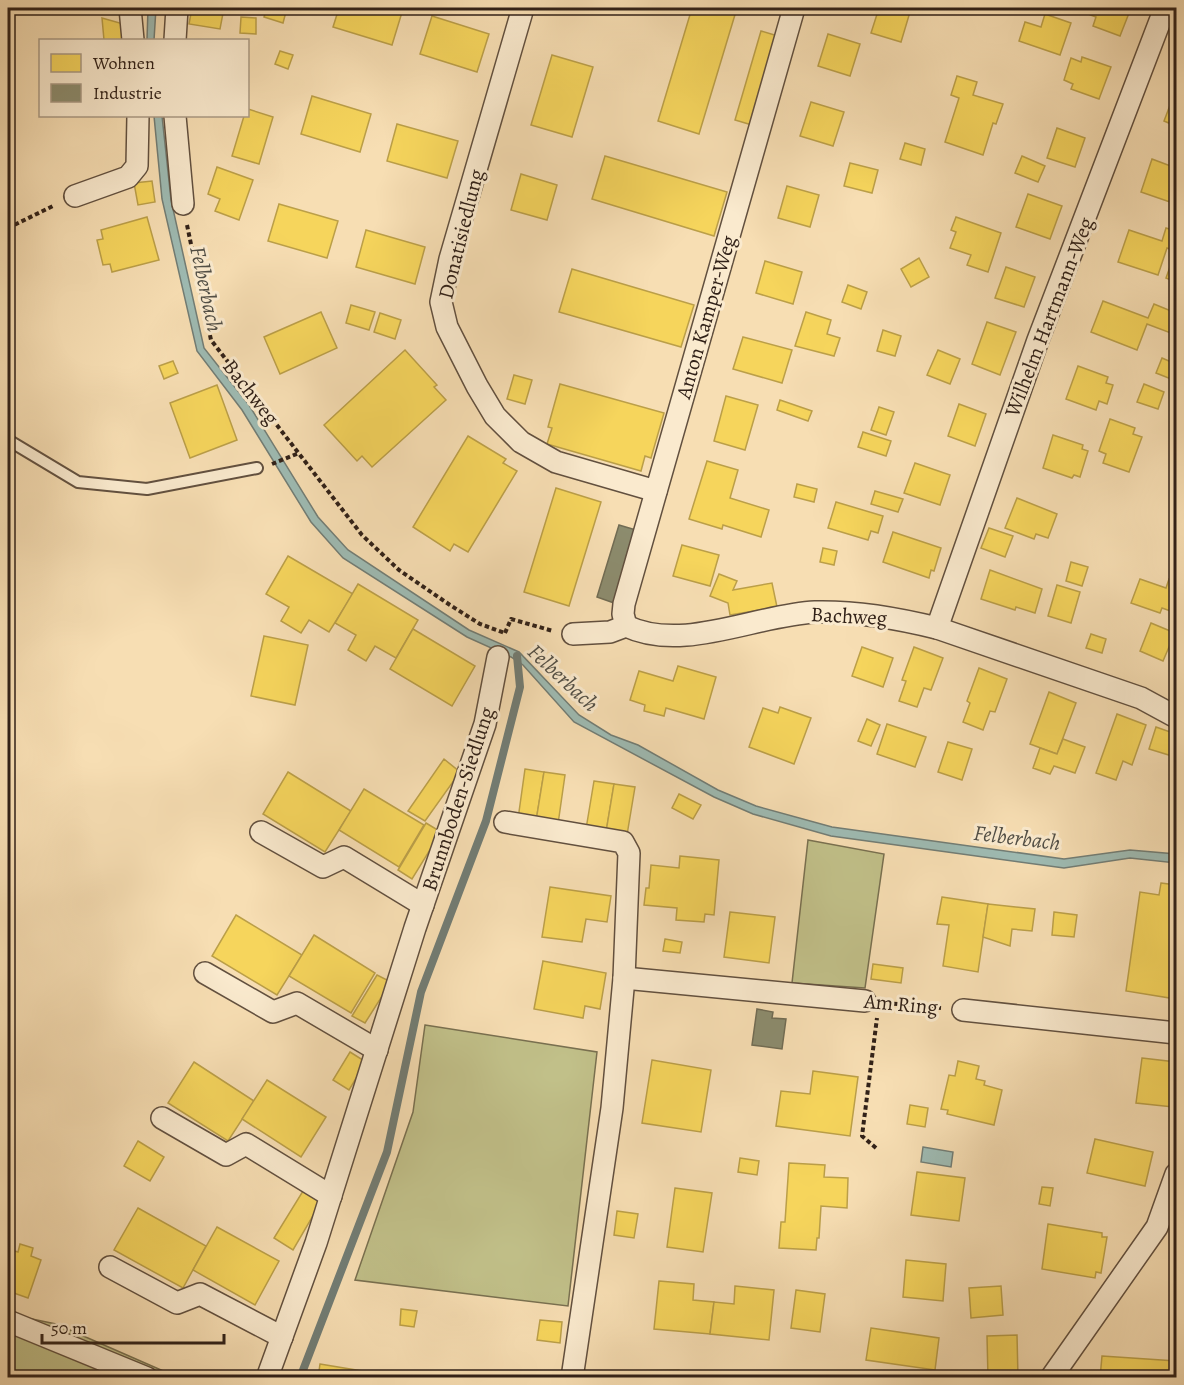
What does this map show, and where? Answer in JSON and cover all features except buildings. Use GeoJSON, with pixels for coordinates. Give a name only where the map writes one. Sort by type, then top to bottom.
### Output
{"type":"FeatureCollection","features":[{"type":"Feature","properties":{"kind":"street"},"geometry":{"type":"LineString","coordinates":[[130,8],[133,39]]}},
{"type":"Feature","properties":{"kind":"street"},"geometry":{"type":"LineString","coordinates":[[175,39],[177,8]]}},
{"type":"Feature","properties":{"kind":"street","name":"Donatisiedlung"},"geometry":{"type":"LineString","coordinates":[[524,8],[450,259],[441,302],[447,327],[495,416],[521,442],[556,462],[656,491]]}},
{"type":"Feature","properties":{"kind":"street","name":"Anton Kamper-Weg"},"geometry":{"type":"LineString","coordinates":[[626,626],[623,614],[624,604],[794,8]]}},
{"type":"Feature","properties":{"kind":"street","name":"Wilhelm Hartmann-Weg"},"geometry":{"type":"LineString","coordinates":[[937,628],[1038,340],[1165,8]]}},
{"type":"Feature","properties":{"kind":"street"},"geometry":{"type":"LineString","coordinates":[[75,196],[128,177],[137,166],[138,117]]}},
{"type":"Feature","properties":{"kind":"street"},"geometry":{"type":"LineString","coordinates":[[175,117],[183,204]]}},
{"type":"Feature","properties":{"kind":"street","name":"Bachweg"},"geometry":{"type":"LineString","coordinates":[[573,634],[610,632],[626,626],[640,633],[674,635],[703,633],[816,612],[853,613],[906,620],[937,628],[1140,698],[1176,717]]}},
{"type":"Feature","properties":{"kind":"street","name":"Brunnboden-Siedlung"},"geometry":{"type":"LineString","coordinates":[[267,1377],[331,1196],[423,904],[485,724],[500,649]]}},
{"type":"Feature","properties":{"kind":"street"},"geometry":{"type":"LineString","coordinates":[[505,822],[623,842],[629,853],[624,978],[612,1108],[572,1377]]}},
{"type":"Feature","properties":{"kind":"street","name":"Brunnboden-Siedlung"},"geometry":{"type":"LineString","coordinates":[[261,832],[322,867],[344,857],[423,904]]}},
{"type":"Feature","properties":{"kind":"street"},"geometry":{"type":"LineString","coordinates":[[205,973],[273,1012],[297,1003],[377,1050]]}},
{"type":"Feature","properties":{"kind":"street","name":"Am Ring"},"geometry":{"type":"LineString","coordinates":[[624,978],[865,1001]]}},
{"type":"Feature","properties":{"kind":"street","name":"Am Ring"},"geometry":{"type":"LineString","coordinates":[[963,1010],[1176,1033]]}},
{"type":"Feature","properties":{"kind":"street"},"geometry":{"type":"LineString","coordinates":[[162,1118],[226,1155],[246,1144],[331,1196]]}},
{"type":"Feature","properties":{"kind":"street"},"geometry":{"type":"LineString","coordinates":[[1051,1377],[1157,1227],[1176,1174]]}},
{"type":"Feature","properties":{"kind":"street"},"geometry":{"type":"LineString","coordinates":[[110,1267],[177,1303],[200,1294],[282,1337]]}},
{"type":"Feature","properties":{"kind":"street"},"geometry":{"type":"LineString","coordinates":[[8,1321],[147,1377]]}},
{"type":"Feature","properties":{"kind":"lane"},"geometry":{"type":"LineString","coordinates":[[8,440],[78,482],[147,489],[257,468]]}},
{"type":"Feature","properties":{"kind":"path"},"geometry":{"type":"LineString","coordinates":[[8,228],[75,196]]}},
{"type":"Feature","properties":{"kind":"path","name":"Bachweg"},"geometry":{"type":"LineString","coordinates":[[183,204],[211,340],[362,535],[399,570],[450,605],[480,624],[505,633]]}},
{"type":"Feature","properties":{"kind":"path"},"geometry":{"type":"LineString","coordinates":[[269,465],[299,453]]}},
{"type":"Feature","properties":{"kind":"path"},"geometry":{"type":"LineString","coordinates":[[500,649],[511,619],[553,632],[573,634]]}},
{"type":"Feature","properties":{"kind":"path"},"geometry":{"type":"LineString","coordinates":[[865,1001],[878,1015],[862,1136],[876,1148]]}},
{"type":"Feature","properties":{"kind":"path","name":"Am Ring"},"geometry":{"type":"LineString","coordinates":[[865,1001],[963,1010]]}},
{"type":"Feature","properties":{"kind":"shaded area"},"geometry":{"type":"Polygon","coordinates":[[[808,840],[884,854],[865,988],[792,983],[808,840]]]}},
{"type":"Feature","properties":{"kind":"shaded area"},"geometry":{"type":"Polygon","coordinates":[[[425,1025],[597,1052],[568,1306],[355,1280],[413,1112],[425,1025]]]}},
{"type":"Feature","properties":{"kind":"shaded area"},"geometry":{"type":"Polygon","coordinates":[[[8,1314],[56,1324],[177,1377],[8,1378],[8,1314]]]}},
{"type":"Feature","properties":{"kind":"water"},"geometry":{"type":"Polygon","coordinates":[[[148,8],[156,8],[154,39],[147,39],[148,8]]]}},
{"type":"Feature","properties":{"kind":"water"},"geometry":{"type":"Polygon","coordinates":[[[154,117],[162,117],[171,200],[204,348],[249,405],[318,517],[348,550],[469,630],[519,652],[579,715],[611,735],[638,745],[718,790],[756,806],[832,827],[1064,859],[1130,850],[1176,854],[1176,863],[1130,858],[1064,868],[831,836],[753,814],[714,797],[574,722],[523,665],[467,637],[343,558],[311,522],[242,410],[197,351],[162,199],[154,117]]]}},
{"type":"Feature","properties":{"kind":"water"},"geometry":{"type":"Polygon","coordinates":[[[923,1147],[953,1152],[951,1167],[921,1162],[923,1147]]]}},
{"type":"Feature","properties":{"kind":"waterway","name":"Felberbach"},"geometry":{"type":"LineString","coordinates":[[300,1378],[387,1152],[421,992],[486,821],[520,687],[517,656]]}}]}
